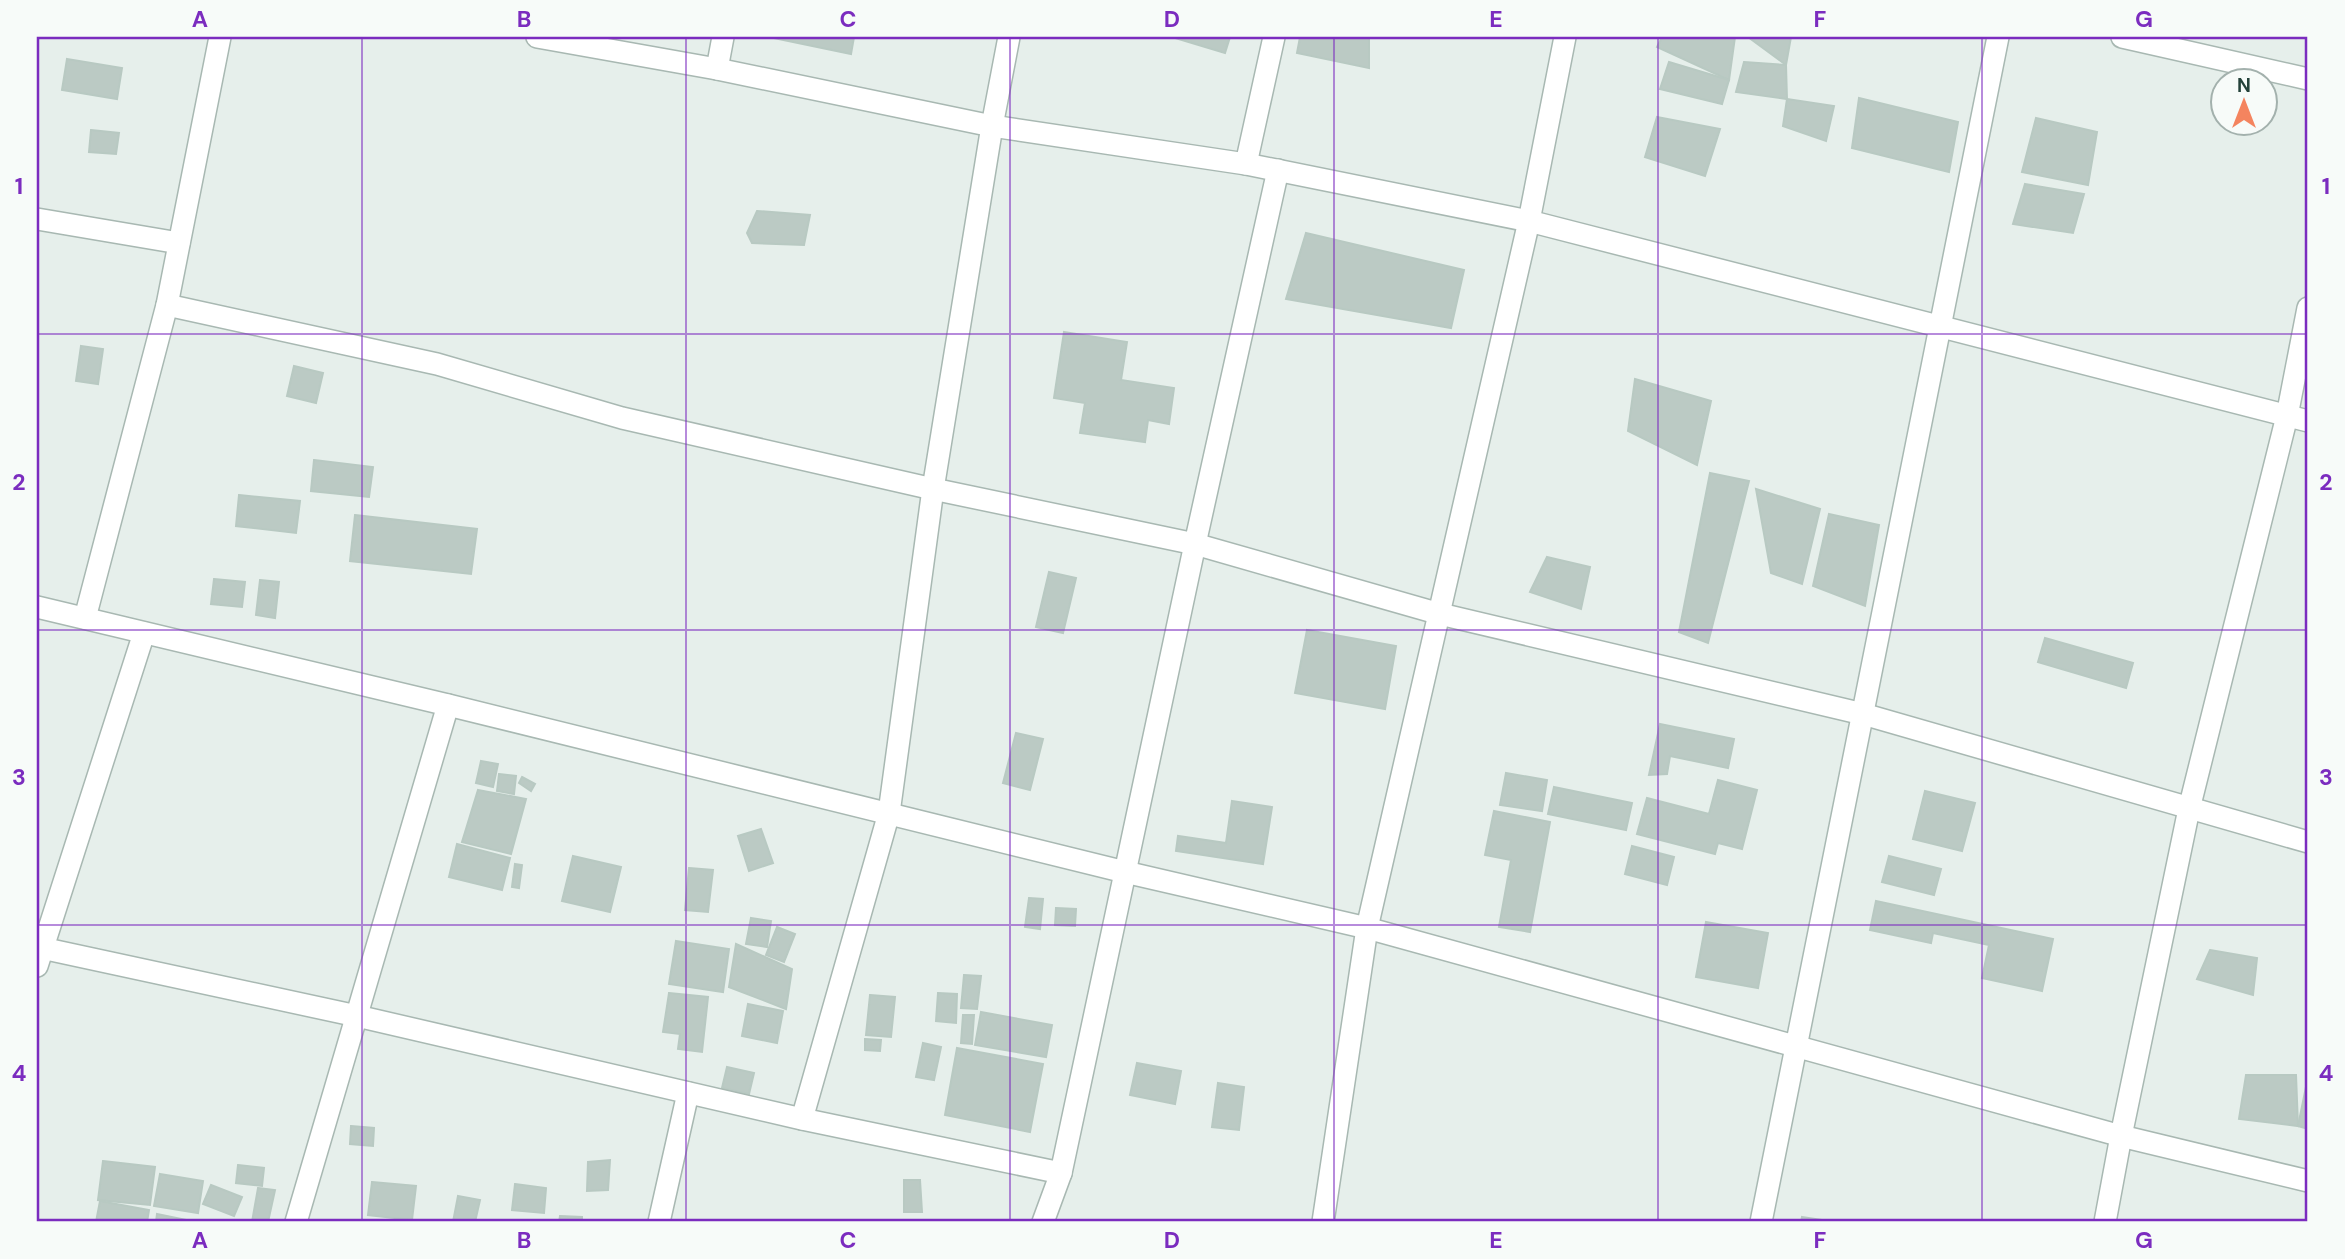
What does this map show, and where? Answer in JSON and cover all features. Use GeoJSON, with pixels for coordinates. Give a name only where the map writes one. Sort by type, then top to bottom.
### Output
{"type":"FeatureCollection","features":[{"type":"Feature","properties":{"kind":"street"},"geometry":{"type":"LineString","coordinates":[[85,618],[167,305],[220,37]]}},
{"type":"Feature","properties":{"kind":"street"},"geometry":{"type":"LineString","coordinates":[[537,37],[717,69],[992,126],[1246,163],[1529,221],[2308,421]]}},
{"type":"Feature","properties":{"kind":"street"},"geometry":{"type":"LineString","coordinates":[[717,69],[723,37]]}},
{"type":"Feature","properties":{"kind":"street"},"geometry":{"type":"LineString","coordinates":[[802,1119],[889,813],[933,489],[1009,37]]}},
{"type":"Feature","properties":{"kind":"street"},"geometry":{"type":"LineString","coordinates":[[1246,163],[1274,37]]}},
{"type":"Feature","properties":{"kind":"street"},"geometry":{"type":"LineString","coordinates":[[1323,1222],[1367,928],[1529,221],[1565,37]]}},
{"type":"Feature","properties":{"kind":"street"},"geometry":{"type":"LineString","coordinates":[[1761,1222],[1998,37]]}},
{"type":"Feature","properties":{"kind":"street"},"geometry":{"type":"LineString","coordinates":[[2122,37],[2308,79]]}},
{"type":"Feature","properties":{"kind":"street"},"geometry":{"type":"LineString","coordinates":[[1043,1222],[1061,1173],[1278,170]]}},
{"type":"Feature","properties":{"kind":"street"},"geometry":{"type":"LineString","coordinates":[[37,219],[179,243]]}},
{"type":"Feature","properties":{"kind":"street"},"geometry":{"type":"LineString","coordinates":[[167,305],[437,364],[622,418],[933,489],[1195,544],[1440,614],[1863,714],[2308,842]]}},
{"type":"Feature","properties":{"kind":"street"},"geometry":{"type":"LineString","coordinates":[[2105,1222],[2189,809],[2287,416],[2308,308]]}},
{"type":"Feature","properties":{"kind":"street"},"geometry":{"type":"LineString","coordinates":[[37,607],[1125,872],[1367,928],[2121,1136],[2308,1181]]}},
{"type":"Feature","properties":{"kind":"street"},"geometry":{"type":"LineString","coordinates":[[144,633],[38,954],[357,1016],[802,1119],[1061,1173]]}},
{"type":"Feature","properties":{"kind":"street"},"geometry":{"type":"LineString","coordinates":[[296,1222],[447,705]]}},
{"type":"Feature","properties":{"kind":"street"},"geometry":{"type":"LineString","coordinates":[[659,1222],[688,1093]]}},
{"type":"Feature","properties":{"kind":"building"},"geometry":{"type":"Polygon","coordinates":[[[769,37],[854,37],[851,54],[769,37]]]}},
{"type":"Feature","properties":{"kind":"building"},"geometry":{"type":"Polygon","coordinates":[[[1172,37],[1230,37],[1225,53],[1172,37]]]}},
{"type":"Feature","properties":{"kind":"building"},"geometry":{"type":"Polygon","coordinates":[[[1300,37],[1369,37],[1369,68],[1297,53],[1300,37]]]}},
{"type":"Feature","properties":{"kind":"building"},"geometry":{"type":"Polygon","coordinates":[[[1662,37],[1735,37],[1729,80],[1657,47],[1662,37]]]}},
{"type":"Feature","properties":{"kind":"building"},"geometry":{"type":"Polygon","coordinates":[[[1748,37],[1791,37],[1786,65],[1748,37]]]}},
{"type":"Feature","properties":{"kind":"building"},"geometry":{"type":"Polygon","coordinates":[[[67,59],[122,68],[117,99],[62,90],[67,59]]]}},
{"type":"Feature","properties":{"kind":"building"},"geometry":{"type":"Polygon","coordinates":[[[1669,62],[1729,80],[1722,104],[1660,89],[1669,62]]]}},
{"type":"Feature","properties":{"kind":"building"},"geometry":{"type":"Polygon","coordinates":[[[1744,62],[1786,65],[1787,99],[1736,92],[1744,62]]]}},
{"type":"Feature","properties":{"kind":"building"},"geometry":{"type":"Polygon","coordinates":[[[1859,98],[1958,122],[1949,172],[1852,148],[1859,98]]]}},
{"type":"Feature","properties":{"kind":"building"},"geometry":{"type":"Polygon","coordinates":[[[1787,99],[1834,106],[1826,141],[1783,126],[1787,99]]]}},
{"type":"Feature","properties":{"kind":"building"},"geometry":{"type":"Polygon","coordinates":[[[1657,117],[1720,129],[1705,176],[1645,157],[1657,117]]]}},
{"type":"Feature","properties":{"kind":"building"},"geometry":{"type":"Polygon","coordinates":[[[2036,118],[2097,132],[2088,185],[2022,172],[2036,118]]]}},
{"type":"Feature","properties":{"kind":"building"},"geometry":{"type":"Polygon","coordinates":[[[91,130],[119,133],[116,154],[89,152],[91,130]]]}},
{"type":"Feature","properties":{"kind":"building"},"geometry":{"type":"Polygon","coordinates":[[[2025,184],[2084,194],[2073,233],[2013,224],[2025,184]]]}},
{"type":"Feature","properties":{"kind":"building"},"geometry":{"type":"Polygon","coordinates":[[[757,211],[810,215],[804,245],[752,243],[747,233],[757,211]]]}},
{"type":"Feature","properties":{"kind":"building"},"geometry":{"type":"Polygon","coordinates":[[[1306,233],[1464,270],[1451,328],[1286,299],[1306,233]]]}},
{"type":"Feature","properties":{"kind":"building"},"geometry":{"type":"Polygon","coordinates":[[[1064,332],[1127,342],[1121,380],[1174,388],[1169,424],[1148,420],[1145,442],[1080,433],[1085,403],[1054,398],[1064,332]]]}},
{"type":"Feature","properties":{"kind":"building"},"geometry":{"type":"Polygon","coordinates":[[[81,346],[103,349],[98,384],[76,381],[81,346]]]}},
{"type":"Feature","properties":{"kind":"building"},"geometry":{"type":"Polygon","coordinates":[[[294,366],[323,373],[316,403],[287,396],[294,366]]]}},
{"type":"Feature","properties":{"kind":"building"},"geometry":{"type":"Polygon","coordinates":[[[1635,379],[1711,401],[1697,465],[1628,431],[1635,379]]]}},
{"type":"Feature","properties":{"kind":"building"},"geometry":{"type":"Polygon","coordinates":[[[314,460],[373,467],[369,497],[311,491],[314,460]]]}},
{"type":"Feature","properties":{"kind":"building"},"geometry":{"type":"Polygon","coordinates":[[[1710,473],[1749,481],[1708,643],[1679,632],[1710,473]]]}},
{"type":"Feature","properties":{"kind":"building"},"geometry":{"type":"Polygon","coordinates":[[[1756,489],[1820,509],[1802,584],[1771,573],[1756,489]]]}},
{"type":"Feature","properties":{"kind":"building"},"geometry":{"type":"Polygon","coordinates":[[[239,495],[300,501],[296,533],[236,526],[239,495]]]}},
{"type":"Feature","properties":{"kind":"building"},"geometry":{"type":"Polygon","coordinates":[[[1829,514],[1879,525],[1865,606],[1813,586],[1829,514]]]}},
{"type":"Feature","properties":{"kind":"building"},"geometry":{"type":"Polygon","coordinates":[[[355,515],[477,529],[471,574],[350,561],[355,515]]]}},
{"type":"Feature","properties":{"kind":"building"},"geometry":{"type":"Polygon","coordinates":[[[1547,557],[1590,567],[1581,609],[1530,592],[1547,557]]]}},
{"type":"Feature","properties":{"kind":"building"},"geometry":{"type":"Polygon","coordinates":[[[1049,572],[1076,578],[1063,633],[1036,627],[1049,572]]]}},
{"type":"Feature","properties":{"kind":"building"},"geometry":{"type":"Polygon","coordinates":[[[214,579],[245,582],[242,607],[211,604],[214,579]]]}},
{"type":"Feature","properties":{"kind":"building"},"geometry":{"type":"Polygon","coordinates":[[[260,580],[279,582],[275,618],[256,615],[260,580]]]}},
{"type":"Feature","properties":{"kind":"building"},"geometry":{"type":"Polygon","coordinates":[[[1307,630],[1396,646],[1385,709],[1295,693],[1307,630]]]}},
{"type":"Feature","properties":{"kind":"building"},"geometry":{"type":"Polygon","coordinates":[[[2045,638],[2133,663],[2126,688],[2038,662],[2045,638]]]}},
{"type":"Feature","properties":{"kind":"building"},"geometry":{"type":"Polygon","coordinates":[[[1660,724],[1734,739],[1728,768],[1670,756],[1667,774],[1649,775],[1660,724]]]}},
{"type":"Feature","properties":{"kind":"building"},"geometry":{"type":"Polygon","coordinates":[[[1016,733],[1043,739],[1030,790],[1003,783],[1016,733]]]}},
{"type":"Feature","properties":{"kind":"building"},"geometry":{"type":"Polygon","coordinates":[[[481,761],[498,764],[493,787],[476,783],[481,761]]]}},
{"type":"Feature","properties":{"kind":"building"},"geometry":{"type":"Polygon","coordinates":[[[1506,773],[1547,780],[1542,811],[1500,805],[1506,773]]]}},
{"type":"Feature","properties":{"kind":"building"},"geometry":{"type":"Polygon","coordinates":[[[499,774],[516,776],[514,794],[497,791],[499,774]]]}},
{"type":"Feature","properties":{"kind":"building"},"geometry":{"type":"Polygon","coordinates":[[[522,777],[535,784],[531,791],[519,783],[522,777]]]}},
{"type":"Feature","properties":{"kind":"building"},"geometry":{"type":"Polygon","coordinates":[[[1718,780],[1757,790],[1742,849],[1718,843],[1715,854],[1637,834],[1647,798],[1709,814],[1718,780]]]}},
{"type":"Feature","properties":{"kind":"building"},"geometry":{"type":"Polygon","coordinates":[[[1554,787],[1632,803],[1626,830],[1548,814],[1554,787]]]}},
{"type":"Feature","properties":{"kind":"building"},"geometry":{"type":"Polygon","coordinates":[[[478,790],[526,799],[511,854],[462,842],[478,790]]]}},
{"type":"Feature","properties":{"kind":"building"},"geometry":{"type":"Polygon","coordinates":[[[1925,791],[1975,803],[1962,851],[1913,839],[1925,791]]]}},
{"type":"Feature","properties":{"kind":"building"},"geometry":{"type":"Polygon","coordinates":[[[1232,801],[1272,807],[1263,864],[1176,851],[1178,836],[1226,843],[1232,801]]]}},
{"type":"Feature","properties":{"kind":"building"},"geometry":{"type":"Polygon","coordinates":[[[1494,811],[1550,822],[1530,932],[1499,927],[1511,860],[1485,855],[1494,811]]]}},
{"type":"Feature","properties":{"kind":"building"},"geometry":{"type":"Polygon","coordinates":[[[761,829],[773,863],[749,871],[738,836],[761,829]]]}},
{"type":"Feature","properties":{"kind":"building"},"geometry":{"type":"Polygon","coordinates":[[[457,844],[510,858],[502,890],[449,877],[457,844]]]}},
{"type":"Feature","properties":{"kind":"building"},"geometry":{"type":"Polygon","coordinates":[[[1632,846],[1674,857],[1667,885],[1625,874],[1632,846]]]}},
{"type":"Feature","properties":{"kind":"building"},"geometry":{"type":"Polygon","coordinates":[[[573,856],[621,867],[610,912],[562,901],[573,856]]]}},
{"type":"Feature","properties":{"kind":"building"},"geometry":{"type":"Polygon","coordinates":[[[1889,856],[1941,869],[1934,895],[1882,882],[1889,856]]]}},
{"type":"Feature","properties":{"kind":"building"},"geometry":{"type":"Polygon","coordinates":[[[515,864],[522,865],[519,888],[512,887],[515,864]]]}},
{"type":"Feature","properties":{"kind":"building"},"geometry":{"type":"Polygon","coordinates":[[[689,868],[713,870],[708,912],[685,910],[689,868]]]}},
{"type":"Feature","properties":{"kind":"building"},"geometry":{"type":"Polygon","coordinates":[[[1029,898],[1043,899],[1040,929],[1025,927],[1029,898]]]}},
{"type":"Feature","properties":{"kind":"building"},"geometry":{"type":"Polygon","coordinates":[[[1876,901],[2053,939],[2042,991],[1982,978],[1989,945],[1933,933],[1931,943],[1870,930],[1876,901]]]}},
{"type":"Feature","properties":{"kind":"building"},"geometry":{"type":"Polygon","coordinates":[[[1056,908],[1076,909],[1075,926],[1055,925],[1056,908]]]}},
{"type":"Feature","properties":{"kind":"building"},"geometry":{"type":"Polygon","coordinates":[[[751,918],[771,921],[767,947],[746,944],[751,918]]]}},
{"type":"Feature","properties":{"kind":"building"},"geometry":{"type":"Polygon","coordinates":[[[1706,922],[1768,933],[1758,988],[1696,977],[1706,922]]]}},
{"type":"Feature","properties":{"kind":"building"},"geometry":{"type":"Polygon","coordinates":[[[777,927],[795,934],[784,962],[766,955],[777,927]]]}},
{"type":"Feature","properties":{"kind":"building"},"geometry":{"type":"Polygon","coordinates":[[[676,941],[729,949],[723,992],[669,984],[676,941]]]}},
{"type":"Feature","properties":{"kind":"building"},"geometry":{"type":"Polygon","coordinates":[[[736,944],[792,969],[786,1009],[729,987],[736,944]]]}},
{"type":"Feature","properties":{"kind":"building"},"geometry":{"type":"Polygon","coordinates":[[[2210,950],[2257,958],[2253,995],[2197,979],[2210,950]]]}},
{"type":"Feature","properties":{"kind":"building"},"geometry":{"type":"Polygon","coordinates":[[[964,975],[981,976],[977,1009],[961,1008],[964,975]]]}},
{"type":"Feature","properties":{"kind":"building"},"geometry":{"type":"Polygon","coordinates":[[[669,993],[708,997],[702,1052],[678,1049],[680,1034],[663,1032],[669,993]]]}},
{"type":"Feature","properties":{"kind":"building"},"geometry":{"type":"Polygon","coordinates":[[[938,993],[957,994],[956,1023],[936,1021],[938,993]]]}},
{"type":"Feature","properties":{"kind":"building"},"geometry":{"type":"Polygon","coordinates":[[[870,995],[895,997],[891,1037],[866,1035],[870,995]]]}},
{"type":"Feature","properties":{"kind":"building"},"geometry":{"type":"Polygon","coordinates":[[[748,1004],[783,1011],[777,1043],[742,1036],[748,1004]]]}},
{"type":"Feature","properties":{"kind":"building"},"geometry":{"type":"Polygon","coordinates":[[[981,1012],[1052,1025],[1046,1057],[975,1045],[981,1012]]]}},
{"type":"Feature","properties":{"kind":"building"},"geometry":{"type":"Polygon","coordinates":[[[963,1015],[974,1015],[972,1044],[961,1043],[963,1015]]]}},
{"type":"Feature","properties":{"kind":"building"},"geometry":{"type":"Polygon","coordinates":[[[865,1039],[881,1040],[880,1051],[865,1050],[865,1039]]]}},
{"type":"Feature","properties":{"kind":"building"},"geometry":{"type":"Polygon","coordinates":[[[923,1043],[941,1047],[934,1080],[916,1077],[923,1043]]]}},
{"type":"Feature","properties":{"kind":"building"},"geometry":{"type":"Polygon","coordinates":[[[957,1048],[1043,1064],[1030,1132],[945,1115],[957,1048]]]}},
{"type":"Feature","properties":{"kind":"building"},"geometry":{"type":"Polygon","coordinates":[[[1137,1063],[1181,1071],[1175,1104],[1130,1095],[1137,1063]]]}},
{"type":"Feature","properties":{"kind":"building"},"geometry":{"type":"Polygon","coordinates":[[[727,1067],[754,1073],[749,1094],[722,1088],[727,1067]]]}},
{"type":"Feature","properties":{"kind":"building"},"geometry":{"type":"Polygon","coordinates":[[[2246,1075],[2296,1075],[2298,1126],[2239,1119],[2246,1075]]]}},
{"type":"Feature","properties":{"kind":"building"},"geometry":{"type":"Polygon","coordinates":[[[2308,1077],[2308,1129],[2298,1126],[2308,1077]]]}},
{"type":"Feature","properties":{"kind":"building"},"geometry":{"type":"Polygon","coordinates":[[[1218,1083],[1244,1087],[1239,1130],[1212,1127],[1218,1083]]]}},
{"type":"Feature","properties":{"kind":"building"},"geometry":{"type":"Polygon","coordinates":[[[351,1126],[374,1128],[373,1146],[350,1144],[351,1126]]]}},
{"type":"Feature","properties":{"kind":"building"},"geometry":{"type":"Polygon","coordinates":[[[610,1160],[608,1190],[587,1191],[588,1162],[610,1160]]]}},
{"type":"Feature","properties":{"kind":"building"},"geometry":{"type":"Polygon","coordinates":[[[103,1161],[155,1167],[150,1205],[98,1200],[103,1161]]]}},
{"type":"Feature","properties":{"kind":"building"},"geometry":{"type":"Polygon","coordinates":[[[238,1165],[264,1168],[262,1186],[236,1183],[238,1165]]]}},
{"type":"Feature","properties":{"kind":"building"},"geometry":{"type":"Polygon","coordinates":[[[160,1174],[203,1181],[198,1213],[154,1206],[160,1174]]]}},
{"type":"Feature","properties":{"kind":"building"},"geometry":{"type":"Polygon","coordinates":[[[904,1180],[920,1180],[922,1212],[904,1212],[904,1180]]]}},
{"type":"Feature","properties":{"kind":"building"},"geometry":{"type":"Polygon","coordinates":[[[372,1182],[416,1186],[412,1220],[368,1215],[372,1182]]]}},
{"type":"Feature","properties":{"kind":"building"},"geometry":{"type":"Polygon","coordinates":[[[515,1184],[546,1188],[544,1213],[512,1210],[515,1184]]]}},
{"type":"Feature","properties":{"kind":"building"},"geometry":{"type":"Polygon","coordinates":[[[211,1185],[242,1197],[234,1216],[203,1204],[211,1185]]]}},
{"type":"Feature","properties":{"kind":"building"},"geometry":{"type":"Polygon","coordinates":[[[258,1188],[275,1190],[268,1222],[252,1222],[258,1188]]]}},
{"type":"Feature","properties":{"kind":"building"},"geometry":{"type":"Polygon","coordinates":[[[458,1196],[480,1200],[475,1222],[453,1222],[458,1196]]]}},
{"type":"Feature","properties":{"kind":"building"},"geometry":{"type":"Polygon","coordinates":[[[100,1201],[149,1210],[147,1222],[96,1222],[100,1201]]]}},
{"type":"Feature","properties":{"kind":"building"},"geometry":{"type":"Polygon","coordinates":[[[157,1214],[196,1222],[156,1222],[157,1214]]]}},
{"type":"Feature","properties":{"kind":"building"},"geometry":{"type":"Polygon","coordinates":[[[560,1216],[582,1217],[582,1222],[559,1222],[560,1216]]]}},
{"type":"Feature","properties":{"kind":"building"},"geometry":{"type":"Polygon","coordinates":[[[1802,1217],[1835,1222],[1801,1222],[1802,1217]]]}},
{"type":"Feature","properties":{"kind":"building"},"geometry":{"type":"Polygon","coordinates":[[[380,1220],[380,1222],[360,1222],[380,1220]]]}}]}
